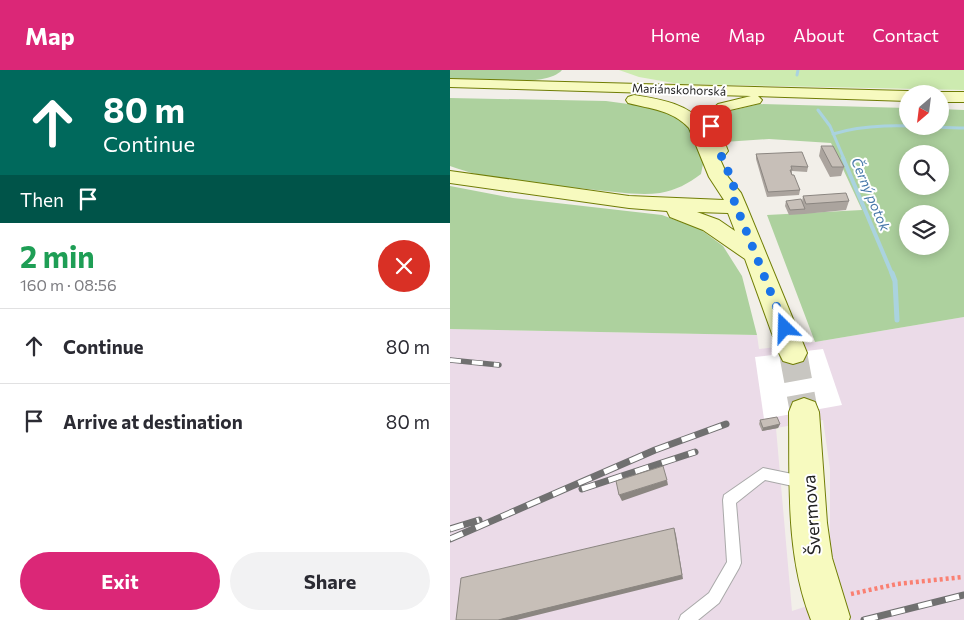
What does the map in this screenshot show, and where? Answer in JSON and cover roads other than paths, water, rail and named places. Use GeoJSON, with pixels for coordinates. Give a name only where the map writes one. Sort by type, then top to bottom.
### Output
{"type":"FeatureCollection","features":[{"type":"Feature","properties":{"kind":"main road"},"geometry":{"type":"LineString","coordinates":[[532,85],[556,79],[570,72]]}},
{"type":"Feature","properties":{"kind":"main road"},"geometry":{"type":"LineString","coordinates":[[616,72],[645,82],[704,90]]}},
{"type":"Feature","properties":{"kind":"main road","name":"Mariánskohorská"},"geometry":{"type":"LineString","coordinates":[[450,84],[899,96]]}},
{"type":"Feature","properties":{"kind":"main road","name":"Mariánskohorská"},"geometry":{"type":"LineString","coordinates":[[450,92],[899,104]]}},
{"type":"Feature","properties":{"kind":"main road"},"geometry":{"type":"LineString","coordinates":[[603,96],[663,105],[685,115],[701,132],[722,186],[734,200],[793,352]]}},
{"type":"Feature","properties":{"kind":"main road"},"geometry":{"type":"LineString","coordinates":[[949,97],[964,97]]}},
{"type":"Feature","properties":{"kind":"main road"},"geometry":{"type":"LineString","coordinates":[[734,200],[734,185],[713,137],[712,121],[721,109],[733,104],[754,100]]}},
{"type":"Feature","properties":{"kind":"main road"},"geometry":{"type":"LineString","coordinates":[[949,105],[964,106]]}},
{"type":"Feature","properties":{"kind":"main road"},"geometry":{"type":"LineString","coordinates":[[629,202],[674,199],[697,186],[707,177],[714,166]]}},
{"type":"Feature","properties":{"kind":"main road"},"geometry":{"type":"LineString","coordinates":[[450,177],[629,202],[666,205],[734,200]]}},
{"type":"Feature","properties":{"kind":"main road"},"geometry":{"type":"LineString","coordinates":[[629,202],[679,212],[703,221],[755,255]]}},
{"type":"Feature","properties":{"kind":"main road","name":"Švermova"},"geometry":{"type":"LineString","coordinates":[[804,412],[809,523],[813,558],[836,606]]}},
{"type":"Feature","properties":{"kind":"lane"},"geometry":{"type":"LineString","coordinates":[[686,620],[714,598],[734,563],[729,500],[763,474],[808,483]]}},
{"type":"Feature","properties":{"kind":"waterway","name":"Černý potok"},"geometry":{"type":"LineString","coordinates":[[797,75],[798,70]]}},
{"type":"Feature","properties":{"kind":"waterway","name":"Černý potok"},"geometry":{"type":"LineString","coordinates":[[818,110],[833,134]]}},
{"type":"Feature","properties":{"kind":"waterway"},"geometry":{"type":"LineString","coordinates":[[833,134],[865,127],[882,126],[964,128]]}},
{"type":"Feature","properties":{"kind":"waterway","name":"Černý potok"},"geometry":{"type":"LineString","coordinates":[[833,134],[844,159]]}},
{"type":"Feature","properties":{"kind":"waterway","name":"Černý potok"},"geometry":{"type":"LineString","coordinates":[[843,158],[892,274]]}},
{"type":"Feature","properties":{"kind":"waterway","name":"Černý potok"},"geometry":{"type":"LineString","coordinates":[[892,273],[895,281],[897,320]]}},
{"type":"Feature","properties":{"kind":"tunnel"},"geometry":{"type":"LineString","coordinates":[[793,353],[804,412]]}},
{"type":"Feature","properties":{"kind":"railway"},"geometry":{"type":"LineString","coordinates":[[450,360],[499,365]]}},
{"type":"Feature","properties":{"kind":"railway"},"geometry":{"type":"LineString","coordinates":[[450,539],[655,450],[726,424]]}},
{"type":"Feature","properties":{"kind":"railway"},"geometry":{"type":"LineString","coordinates":[[582,489],[695,452]]}},
{"type":"Feature","properties":{"kind":"railway"},"geometry":{"type":"LineString","coordinates":[[450,529],[479,520]]}},
{"type":"Feature","properties":{"kind":"railway"},"geometry":{"type":"LineString","coordinates":[[864,620],[964,595]]}}]}
